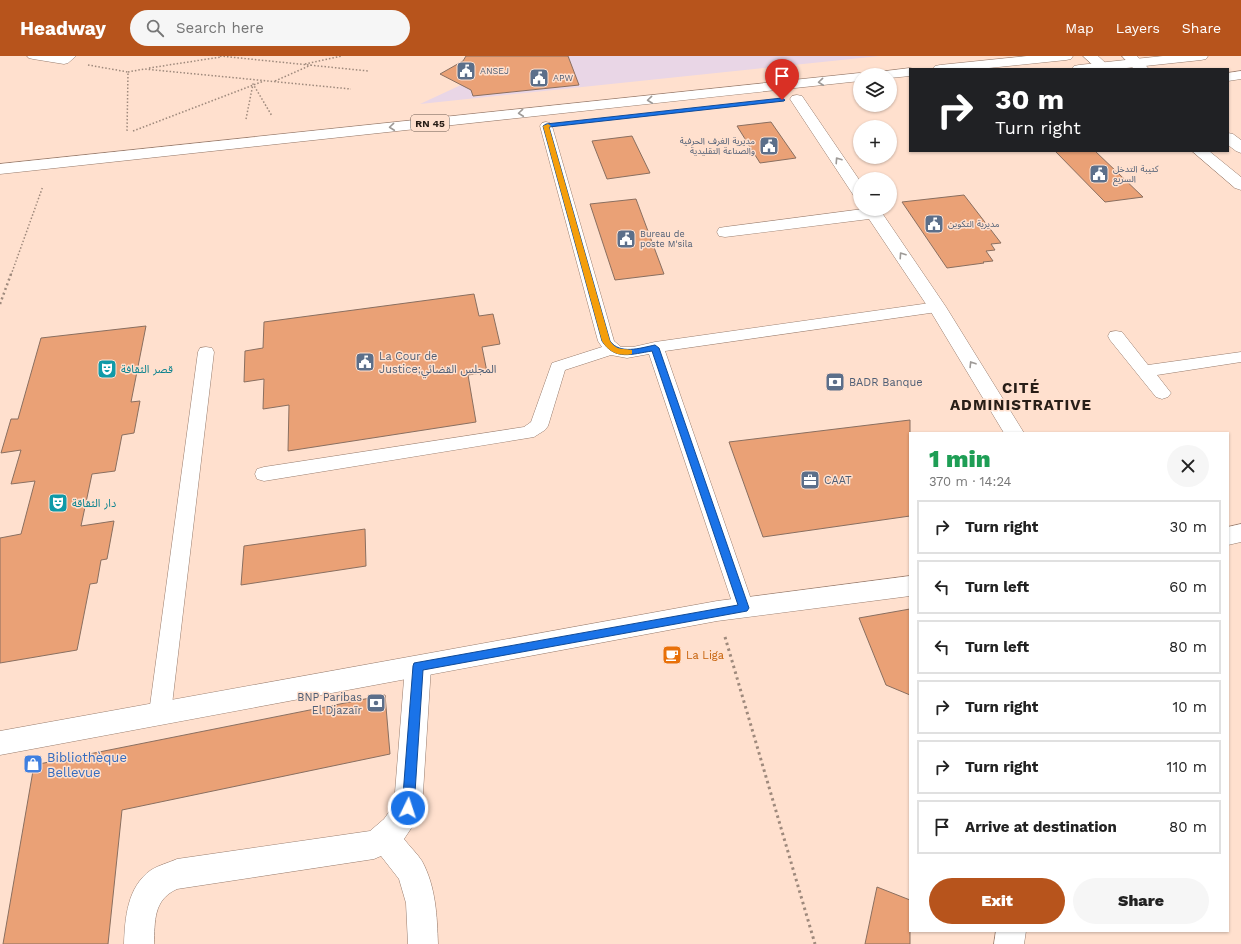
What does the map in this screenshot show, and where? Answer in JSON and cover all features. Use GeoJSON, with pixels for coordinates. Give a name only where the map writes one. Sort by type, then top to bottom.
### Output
{"type":"FeatureCollection","features":[{"type":"Feature","properties":{"kind":"street"},"geometry":{"type":"LineString","coordinates":[[950,68],[1066,56]]}},
{"type":"Feature","properties":{"kind":"street"},"geometry":{"type":"LineString","coordinates":[[1090,56],[1104,68],[1201,56]]}},
{"type":"Feature","properties":{"kind":"street"},"geometry":{"type":"LineString","coordinates":[[1182,68],[1201,56]]}},
{"type":"Feature","properties":{"kind":"street"},"geometry":{"type":"LineString","coordinates":[[897,73],[909,72]]}},
{"type":"Feature","properties":{"kind":"street"},"geometry":{"type":"LineString","coordinates":[[1229,77],[1241,75]]}},
{"type":"Feature","properties":{"kind":"street","name":"RN 45"},"geometry":{"type":"LineString","coordinates":[[0,169],[853,78]]}},
{"type":"Feature","properties":{"kind":"street"},"geometry":{"type":"LineString","coordinates":[[674,97],[681,111]]}},
{"type":"Feature","properties":{"kind":"street"},"geometry":{"type":"LineString","coordinates":[[781,100],[813,97]]}},
{"type":"Feature","properties":{"kind":"street"},"geometry":{"type":"LineString","coordinates":[[797,98],[853,182]]}},
{"type":"Feature","properties":{"kind":"street"},"geometry":{"type":"LineString","coordinates":[[530,128],[562,124]]}},
{"type":"Feature","properties":{"kind":"street"},"geometry":{"type":"LineString","coordinates":[[1229,138],[1241,148]]}},
{"type":"Feature","properties":{"kind":"street"},"geometry":{"type":"LineString","coordinates":[[1201,152],[1241,185]]}},
{"type":"Feature","properties":{"kind":"street"},"geometry":{"type":"LineString","coordinates":[[0,183],[45,179]]}},
{"type":"Feature","properties":{"kind":"street"},"geometry":{"type":"LineString","coordinates":[[726,232],[853,214]]}},
{"type":"Feature","properties":{"kind":"street"},"geometry":{"type":"LineString","coordinates":[[875,216],[937,307],[1013,432]]}},
{"type":"Feature","properties":{"kind":"street"},"geometry":{"type":"LineString","coordinates":[[1229,536],[1241,533]]}},
{"type":"Feature","properties":{"kind":"street"},"geometry":{"type":"LineString","coordinates":[[0,743],[717,612],[909,586]]}},
{"type":"Feature","properties":{"kind":"street"},"geometry":{"type":"LineString","coordinates":[[139,944],[141,911],[146,897],[160,882],[177,874],[374,845],[386,839],[397,827],[408,808],[418,666]]}},
{"type":"Feature","properties":{"kind":"street"},"geometry":{"type":"LineString","coordinates":[[386,839],[411,871],[420,903],[423,944]]}},
{"type":"Feature","properties":{"kind":"street"},"geometry":{"type":"LineString","coordinates":[[1009,944],[1011,932]]}},
{"type":"Feature","properties":{"kind":"lane"},"geometry":{"type":"LineString","coordinates":[[34,56],[67,58]]}},
{"type":"Feature","properties":{"kind":"lane"},"geometry":{"type":"LineString","coordinates":[[546,126],[606,341],[612,349],[627,352],[937,307]]}},
{"type":"Feature","properties":{"kind":"lane"},"geometry":{"type":"LineString","coordinates":[[1116,336],[1162,393]]}},
{"type":"Feature","properties":{"kind":"lane"},"geometry":{"type":"LineString","coordinates":[[655,348],[744,608]]}},
{"type":"Feature","properties":{"kind":"lane"},"geometry":{"type":"LineString","coordinates":[[264,474],[528,433],[539,426],[558,367],[612,349]]}},
{"type":"Feature","properties":{"kind":"lane"},"geometry":{"type":"LineString","coordinates":[[160,713],[206,352]]}},
{"type":"Feature","properties":{"kind":"lane"},"geometry":{"type":"LineString","coordinates":[[1145,371],[1241,356]]}},
{"type":"Feature","properties":{"kind":"path"},"geometry":{"type":"LineString","coordinates":[[220,56],[368,71]]}},
{"type":"Feature","properties":{"kind":"path"},"geometry":{"type":"LineString","coordinates":[[67,58],[128,72],[144,68],[224,56]]}},
{"type":"Feature","properties":{"kind":"path"},"geometry":{"type":"LineString","coordinates":[[303,64],[342,56]]}},
{"type":"Feature","properties":{"kind":"path"},"geometry":{"type":"LineString","coordinates":[[275,81],[311,65]]}},
{"type":"Feature","properties":{"kind":"path"},"geometry":{"type":"LineString","coordinates":[[144,68],[351,89]]}},
{"type":"Feature","properties":{"kind":"path"},"geometry":{"type":"LineString","coordinates":[[127,132],[128,72]]}},
{"type":"Feature","properties":{"kind":"path"},"geometry":{"type":"LineString","coordinates":[[133,131],[264,80]]}},
{"type":"Feature","properties":{"kind":"path"},"geometry":{"type":"LineString","coordinates":[[253,84],[272,116]]}},
{"type":"Feature","properties":{"kind":"path"},"geometry":{"type":"LineString","coordinates":[[246,119],[253,84]]}},
{"type":"Feature","properties":{"kind":"path"},"geometry":{"type":"LineString","coordinates":[[0,304],[45,179]]}},
{"type":"Feature","properties":{"kind":"path"},"geometry":{"type":"LineString","coordinates":[[717,612],[815,944]]}},
{"type":"Feature","properties":{"kind":"shaded area"},"geometry":{"type":"Polygon","coordinates":[[[497,56],[880,56],[420,104],[461,85],[497,56]]]}},
{"type":"Feature","properties":{"kind":"building"},"geometry":{"type":"Polygon","coordinates":[[[466,56],[568,56],[579,85],[473,96],[471,90],[440,74],[463,61],[466,56]]]}},
{"type":"Feature","properties":{"kind":"building"},"geometry":{"type":"Polygon","coordinates":[[[771,122],[796,158],[760,163],[737,126],[771,122]]]}},
{"type":"Feature","properties":{"kind":"building"},"geometry":{"type":"Polygon","coordinates":[[[632,136],[650,173],[607,179],[592,141],[632,136]]]}},
{"type":"Feature","properties":{"kind":"building","name":"كتيبة التدخل السريع"},"geometry":{"type":"Polygon","coordinates":[[[1056,152],[1096,152],[1143,197],[1105,202],[1056,152]]]}},
{"type":"Feature","properties":{"kind":"building","name":"مديرية التكوين"},"geometry":{"type":"Polygon","coordinates":[[[964,195],[1001,243],[991,244],[995,250],[986,251],[993,261],[947,268],[902,202],[964,195]]]}},
{"type":"Feature","properties":{"kind":"building","name":"Bureau de poste M'sila"},"geometry":{"type":"Polygon","coordinates":[[[636,199],[664,274],[615,280],[590,204],[636,199]]]}},
{"type":"Feature","properties":{"kind":"building","name":"La Cour de Justice;المجلس القضائي"},"geometry":{"type":"Polygon","coordinates":[[[474,294],[479,316],[493,314],[500,344],[482,347],[487,372],[468,375],[476,422],[288,451],[289,405],[263,409],[264,379],[244,382],[245,351],[263,348],[264,322],[474,294]]]}},
{"type":"Feature","properties":{"kind":"building","name":"دار الثقاقة"},"geometry":{"type":"Polygon","coordinates":[[[146,326],[131,402],[140,401],[134,433],[122,435],[115,471],[92,474],[81,526],[114,521],[107,559],[101,560],[97,583],[90,584],[77,650],[0,663],[0,538],[21,534],[35,481],[11,484],[21,450],[1,453],[11,419],[18,419],[41,338],[146,326]]]}},
{"type":"Feature","properties":{"kind":"building","name":"CAAT"},"geometry":{"type":"Polygon","coordinates":[[[910,420],[909,516],[763,537],[729,442],[910,420]]]}},
{"type":"Feature","properties":{"kind":"building"},"geometry":{"type":"Polygon","coordinates":[[[365,529],[366,566],[241,585],[244,546],[365,529]]]}},
{"type":"Feature","properties":{"kind":"building"},"geometry":{"type":"Polygon","coordinates":[[[909,609],[909,695],[886,685],[859,618],[909,609]]]}},
{"type":"Feature","properties":{"kind":"building"},"geometry":{"type":"Polygon","coordinates":[[[385,695],[390,754],[122,810],[108,944],[3,944],[34,765],[385,695]]]}},
{"type":"Feature","properties":{"kind":"building"},"geometry":{"type":"Polygon","coordinates":[[[877,887],[909,900],[910,944],[865,944],[877,887]]]}},
{"type":"Feature","properties":{"kind":"slow traffic"},"geometry":{"type":"LineString","coordinates":[[548,126],[546,126],[606,341],[612,349],[629,352]]}},
{"type":"Feature","properties":{"kind":"place","name":"ANSEJ"},"geometry":{"type":"Point","coordinates":[466,71]}},
{"type":"Feature","properties":{"kind":"place","name":"APW"},"geometry":{"type":"Point","coordinates":[539,78]}},
{"type":"Feature","properties":{"kind":"place","name":"مديرية الغرف الحرفية والصناعة التقليدية"},"geometry":{"type":"Point","coordinates":[769,146]}},
{"type":"Feature","properties":{"kind":"place","name":"كتيبة التدخل السريع"},"geometry":{"type":"Point","coordinates":[1099,174]}},
{"type":"Feature","properties":{"kind":"place","name":"مديرية التكوين"},"geometry":{"type":"Point","coordinates":[934,224]}},
{"type":"Feature","properties":{"kind":"place","name":"Bureau de poste M'sila"},"geometry":{"type":"Point","coordinates":[626,239]}},
{"type":"Feature","properties":{"kind":"place","name":"La Cour de Justice;المجلس القضائي"},"geometry":{"type":"Point","coordinates":[365,362]}},
{"type":"Feature","properties":{"kind":"place","name":"قصر الثقافة"},"geometry":{"type":"Point","coordinates":[107,369]}},
{"type":"Feature","properties":{"kind":"place","name":"BADR Banque"},"geometry":{"type":"Point","coordinates":[835,382]}},
{"type":"Feature","properties":{"kind":"place","name":"CAAT"},"geometry":{"type":"Point","coordinates":[810,480]}},
{"type":"Feature","properties":{"kind":"place","name":"دار الثقاقة"},"geometry":{"type":"Point","coordinates":[58,503]}},
{"type":"Feature","properties":{"kind":"place","name":"La Liga"},"geometry":{"type":"Point","coordinates":[672,655]}},
{"type":"Feature","properties":{"kind":"place","name":"BNP Paribas El Djazaïr"},"geometry":{"type":"Point","coordinates":[376,703]}},
{"type":"Feature","properties":{"kind":"place","name":"Bibliothèque Bellevue"},"geometry":{"type":"Point","coordinates":[33,764]}},
{"type":"Feature","properties":{"kind":"district","name":"CITÉ ADMINISTRATIVE"},"geometry":{"type":"Point","coordinates":[1021,396]}},
{"type":"Feature","properties":{"kind":"route"},"geometry":{"type":"LineString","coordinates":[[408,808],[418,666],[744,608],[655,348],[627,352],[618,351],[612,349],[606,341],[546,126],[782,100]]}}]}
